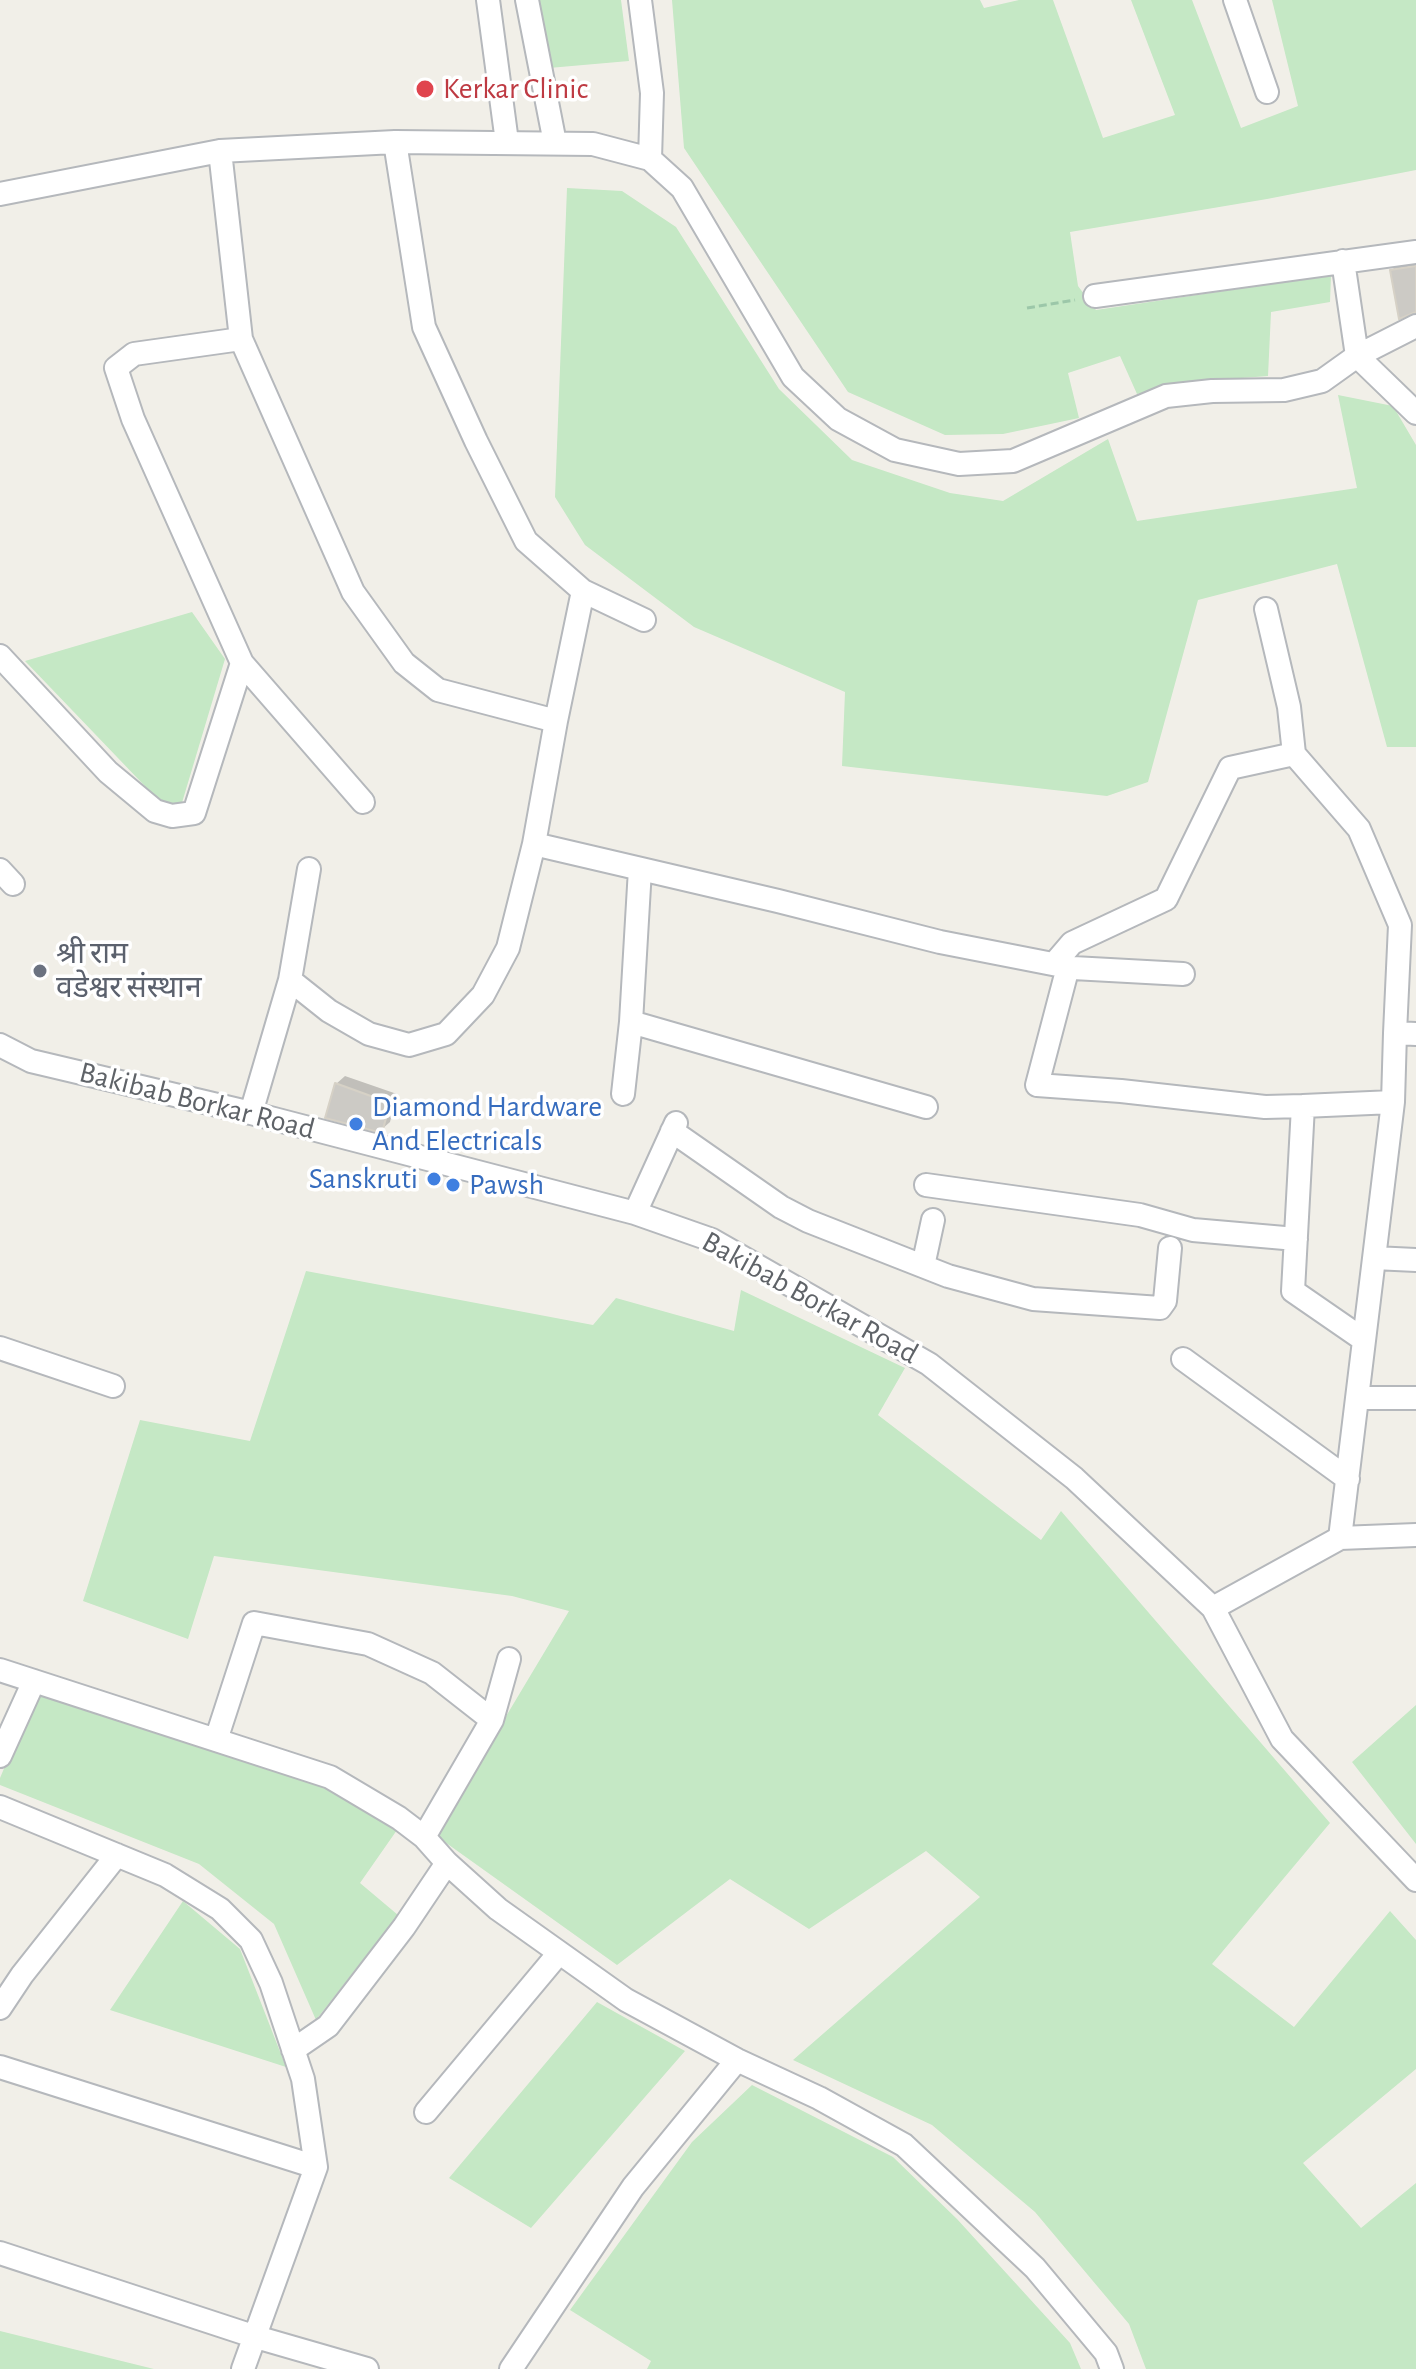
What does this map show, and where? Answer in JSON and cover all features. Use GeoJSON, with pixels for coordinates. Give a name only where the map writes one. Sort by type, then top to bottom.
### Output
{"type":"FeatureCollection","features":[{"type":"Feature","properties":{"kind":"street"},"geometry":{"type":"LineString","coordinates":[[488,0],[507,142]]}},
{"type":"Feature","properties":{"kind":"street"},"geometry":{"type":"LineString","coordinates":[[527,0],[555,143]]}},
{"type":"Feature","properties":{"kind":"street"},"geometry":{"type":"LineString","coordinates":[[640,0],[652,93],[650,159]]}},
{"type":"Feature","properties":{"kind":"street"},"geometry":{"type":"LineString","coordinates":[[1235,0],[1267,92]]}},
{"type":"Feature","properties":{"kind":"street"},"geometry":{"type":"LineString","coordinates":[[395,142],[424,327],[526,541],[583,591],[644,620]]}},
{"type":"Feature","properties":{"kind":"street"},"geometry":{"type":"LineString","coordinates":[[0,194],[220,151],[395,142],[507,142],[593,144],[650,159],[682,188],[793,377],[838,419],[895,450],[959,464],[1013,461],[1166,396],[1212,391],[1284,390],[1322,381],[1357,356],[1416,326]]}},
{"type":"Feature","properties":{"kind":"street"},"geometry":{"type":"LineString","coordinates":[[220,151],[241,339],[353,592],[404,663],[438,690],[556,721]]}},
{"type":"Feature","properties":{"kind":"street"},"geometry":{"type":"LineString","coordinates":[[1095,296],[1416,252]]}},
{"type":"Feature","properties":{"kind":"street"},"geometry":{"type":"LineString","coordinates":[[1343,261],[1357,356],[1416,413]]}},
{"type":"Feature","properties":{"kind":"street"},"geometry":{"type":"LineString","coordinates":[[241,339],[134,354],[116,368],[133,419],[242,663],[363,802]]}},
{"type":"Feature","properties":{"kind":"street"},"geometry":{"type":"LineString","coordinates":[[290,980],[329,1011],[369,1034],[409,1045],[446,1034],[483,995],[508,948],[534,844],[583,591]]}},
{"type":"Feature","properties":{"kind":"street"},"geometry":{"type":"LineString","coordinates":[[1266,609],[1289,707],[1294,754],[1359,829],[1400,925],[1406,1034],[1393,1102],[1340,1538]]}},
{"type":"Feature","properties":{"kind":"street"},"geometry":{"type":"LineString","coordinates":[[0,656],[108,772],[155,811],[172,816],[194,813],[242,663]]}},
{"type":"Feature","properties":{"kind":"street"},"geometry":{"type":"LineString","coordinates":[[1294,754],[1230,768],[1166,899],[1072,943],[1061,965],[1037,1085],[1265,1107],[1393,1102]]}},
{"type":"Feature","properties":{"kind":"street"},"geometry":{"type":"LineString","coordinates":[[534,844],[940,942],[1061,965],[1183,974]]}},
{"type":"Feature","properties":{"kind":"street"},"geometry":{"type":"LineString","coordinates":[[251,1113],[290,980],[309,869]]}},
{"type":"Feature","properties":{"kind":"street"},"geometry":{"type":"LineString","coordinates":[[623,1094],[631,1022],[640,869]]}},
{"type":"Feature","properties":{"kind":"street"},"geometry":{"type":"LineString","coordinates":[[631,1022],[926,1107]]}},
{"type":"Feature","properties":{"kind":"street","name":"Bakibab Borkar Road"},"geometry":{"type":"LineString","coordinates":[[0,1045],[31,1061],[251,1113],[635,1213],[712,1240],[929,1364],[1074,1478],[1213,1608],[1282,1739],[1416,1880]]}},
{"type":"Feature","properties":{"kind":"street"},"geometry":{"type":"LineString","coordinates":[[1303,1106],[1293,1291],[1364,1340]]}},
{"type":"Feature","properties":{"kind":"street"},"geometry":{"type":"LineString","coordinates":[[635,1213],[674,1127],[781,1207],[808,1221],[948,1276],[1033,1299],[1160,1308],[1165,1301],[1170,1248]]}},
{"type":"Feature","properties":{"kind":"street"},"geometry":{"type":"LineString","coordinates":[[926,1185],[1140,1215],[1193,1230],[1296,1239]]}},
{"type":"Feature","properties":{"kind":"street"},"geometry":{"type":"LineString","coordinates":[[923,1266],[933,1220]]}},
{"type":"Feature","properties":{"kind":"street"},"geometry":{"type":"LineString","coordinates":[[1374,1258],[1416,1260]]}},
{"type":"Feature","properties":{"kind":"street"},"geometry":{"type":"LineString","coordinates":[[0,1348],[113,1386]]}},
{"type":"Feature","properties":{"kind":"street"},"geometry":{"type":"LineString","coordinates":[[1183,1359],[1348,1479]]}},
{"type":"Feature","properties":{"kind":"street"},"geometry":{"type":"LineString","coordinates":[[1357,1398],[1416,1398]]}},
{"type":"Feature","properties":{"kind":"street"},"geometry":{"type":"LineString","coordinates":[[1213,1608],[1340,1538],[1416,1535]]}},
{"type":"Feature","properties":{"kind":"street"},"geometry":{"type":"LineString","coordinates":[[216,1740],[254,1623],[368,1644],[432,1673],[492,1720]]}},
{"type":"Feature","properties":{"kind":"street"},"geometry":{"type":"LineString","coordinates":[[424,1837],[492,1720],[509,1659]]}},
{"type":"Feature","properties":{"kind":"street"},"geometry":{"type":"LineString","coordinates":[[0,1670],[330,1777],[399,1818],[424,1837],[447,1863],[498,1909],[626,2000],[904,2145],[1035,2268],[1106,2353],[1112,2369]]}},
{"type":"Feature","properties":{"kind":"street"},"geometry":{"type":"LineString","coordinates":[[0,1756],[34,1681]]}},
{"type":"Feature","properties":{"kind":"street"},"geometry":{"type":"LineString","coordinates":[[0,1807],[165,1875],[220,1909],[251,1940],[271,1983],[303,2079],[316,2167],[243,2369]]}},
{"type":"Feature","properties":{"kind":"street"},"geometry":{"type":"LineString","coordinates":[[0,2008],[22,1975],[117,1855]]}},
{"type":"Feature","properties":{"kind":"street"},"geometry":{"type":"LineString","coordinates":[[293,2050],[328,2026],[404,1927],[447,1863]]}},
{"type":"Feature","properties":{"kind":"street"},"geometry":{"type":"LineString","coordinates":[[426,2112],[559,1953]]}},
{"type":"Feature","properties":{"kind":"street"},"geometry":{"type":"LineString","coordinates":[[0,1966],[22,1975]]}},
{"type":"Feature","properties":{"kind":"street"},"geometry":{"type":"LineString","coordinates":[[511,2369],[633,2187],[737,2060]]}},
{"type":"Feature","properties":{"kind":"street"},"geometry":{"type":"LineString","coordinates":[[0,2067],[316,2167]]}},
{"type":"Feature","properties":{"kind":"street"},"geometry":{"type":"LineString","coordinates":[[4,2262],[367,2369]]}},
{"type":"Feature","properties":{"kind":"path"},"geometry":{"type":"LineString","coordinates":[[1027,308],[1095,296]]}},
{"type":"Feature","properties":{"kind":"green space"},"geometry":{"type":"Polygon","coordinates":[[[537,0],[621,0],[629,61],[549,68],[537,0]]]}},
{"type":"Feature","properties":{"kind":"green space"},"geometry":{"type":"Polygon","coordinates":[[[672,0],[980,0],[984,8],[1019,0],[1053,0],[1103,138],[1175,115],[1131,0],[1192,0],[1241,128],[1298,106],[1272,0],[1416,0],[1416,170],[1070,232],[1078,286],[1096,310],[1331,275],[1330,302],[1271,312],[1268,376],[1190,382],[1137,394],[1120,356],[1068,373],[1079,418],[1003,434],[945,435],[848,392],[684,148],[672,0]]]}},
{"type":"Feature","properties":{"kind":"green space"},"geometry":{"type":"Polygon","coordinates":[[[567,188],[622,191],[676,227],[779,389],[852,460],[950,493],[1003,501],[1108,439],[1137,521],[1357,488],[1338,395],[1393,406],[1416,445],[1416,747],[1387,747],[1337,564],[1198,600],[1148,782],[1107,796],[842,766],[845,692],[694,627],[585,545],[555,497],[567,188]]]}},
{"type":"Feature","properties":{"kind":"green space"},"geometry":{"type":"Polygon","coordinates":[[[192,612],[225,659],[181,806],[163,805],[25,661],[192,612]]]}},
{"type":"Feature","properties":{"kind":"green space"},"geometry":{"type":"Polygon","coordinates":[[[306,1271],[593,1325],[616,1298],[734,1331],[741,1290],[905,1368],[878,1415],[1041,1540],[1061,1511],[1330,1823],[1212,1964],[1294,2027],[1390,1911],[1416,1940],[1416,2069],[1303,2163],[1361,2228],[1416,2183],[1416,2369],[1146,2369],[1129,2324],[1035,2212],[932,2125],[793,2060],[980,1897],[926,1851],[809,1929],[730,1879],[617,1965],[435,1835],[569,1611],[512,1596],[214,1556],[188,1639],[83,1601],[140,1420],[250,1441],[306,1271]]]}},
{"type":"Feature","properties":{"kind":"green space"},"geometry":{"type":"Polygon","coordinates":[[[36,1693],[316,1779],[397,1830],[360,1883],[398,1915],[316,2020],[274,1924],[199,1864],[0,1785],[0,1778],[36,1693]]]}},
{"type":"Feature","properties":{"kind":"green space"},"geometry":{"type":"Polygon","coordinates":[[[1416,1705],[1416,1844],[1352,1762],[1416,1705]]]}},
{"type":"Feature","properties":{"kind":"green space"},"geometry":{"type":"Polygon","coordinates":[[[183,1901],[240,1949],[286,2067],[110,2010],[183,1901]]]}},
{"type":"Feature","properties":{"kind":"green space"},"geometry":{"type":"Polygon","coordinates":[[[597,2002],[685,2051],[531,2228],[449,2178],[597,2002]]]}},
{"type":"Feature","properties":{"kind":"green space"},"geometry":{"type":"Polygon","coordinates":[[[752,2085],[893,2157],[957,2219],[1070,2343],[1081,2369],[647,2369],[651,2361],[570,2310],[692,2142],[752,2085]]]}},
{"type":"Feature","properties":{"kind":"green space"},"geometry":{"type":"Polygon","coordinates":[[[0,2331],[154,2369],[0,2369],[0,2331]]]}},
{"type":"Feature","properties":{"kind":"building"},"geometry":{"type":"Polygon","coordinates":[[[1416,266],[1416,312],[1399,319],[1390,270],[1416,266]]]}},
{"type":"Feature","properties":{"kind":"building"},"geometry":{"type":"Polygon","coordinates":[[[335,1083],[390,1103],[382,1133],[325,1118],[335,1083]]]}},
{"type":"Feature","properties":{"kind":"place","name":"Kerkar Clinic"},"geometry":{"type":"Point","coordinates":[425,89]}},
{"type":"Feature","properties":{"kind":"place","name":"श्री राम वडेश्वर संस्थान"},"geometry":{"type":"Point","coordinates":[40,971]}},
{"type":"Feature","properties":{"kind":"place","name":"Diamond Hardware And Electricals"},"geometry":{"type":"Point","coordinates":[356,1124]}},
{"type":"Feature","properties":{"kind":"place","name":"Sanskruti"},"geometry":{"type":"Point","coordinates":[434,1179]}},
{"type":"Feature","properties":{"kind":"place","name":"Pawsh"},"geometry":{"type":"Point","coordinates":[453,1185]}}]}
